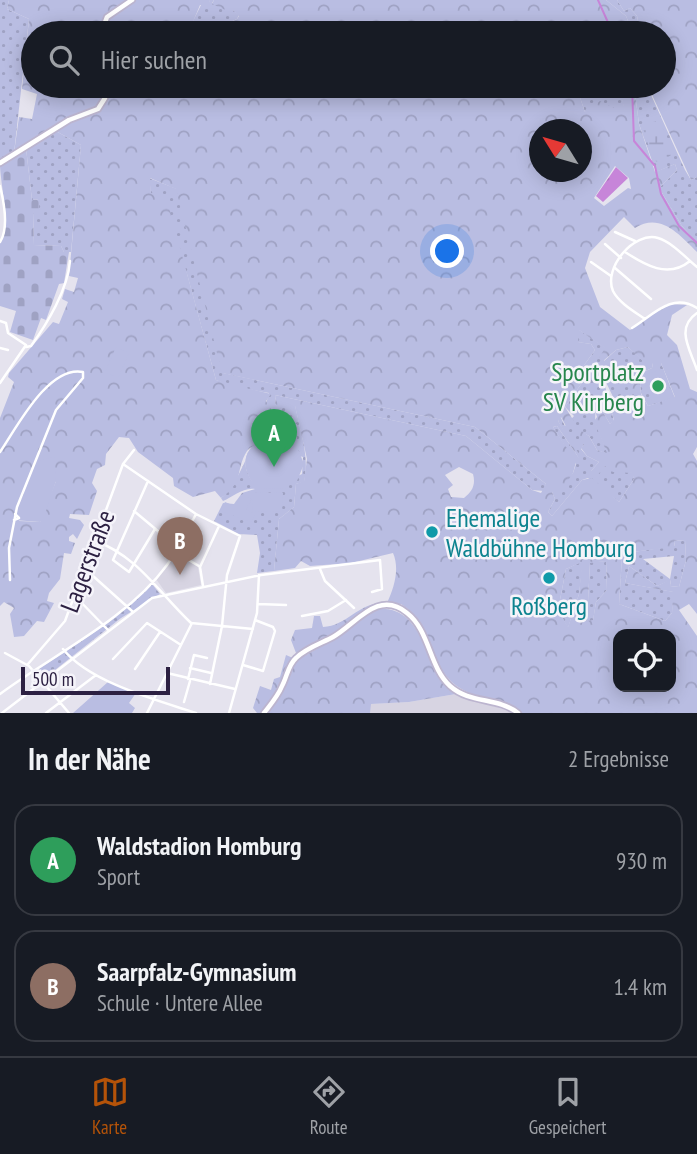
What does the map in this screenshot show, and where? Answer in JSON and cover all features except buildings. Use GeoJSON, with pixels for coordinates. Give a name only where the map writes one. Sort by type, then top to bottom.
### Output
{"type":"FeatureCollection","features":[{"type":"Feature","properties":{"kind":"street"},"geometry":{"type":"LineString","coordinates":[[106,21],[132,0]]}},
{"type":"Feature","properties":{"kind":"street"},"geometry":{"type":"LineString","coordinates":[[0,163],[69,120],[98,109],[105,98]]}},
{"type":"Feature","properties":{"kind":"street"},"geometry":{"type":"LineString","coordinates":[[0,186],[4,220],[4,235],[0,242]]}},
{"type":"Feature","properties":{"kind":"street"},"geometry":{"type":"LineString","coordinates":[[615,232],[635,241]]}},
{"type":"Feature","properties":{"kind":"street"},"geometry":{"type":"LineString","coordinates":[[645,319],[618,298],[613,290],[611,276],[635,241],[646,237],[660,239],[697,267]]}},
{"type":"Feature","properties":{"kind":"street"},"geometry":{"type":"LineString","coordinates":[[605,244],[621,258]]}},
{"type":"Feature","properties":{"kind":"street"},"geometry":{"type":"LineString","coordinates":[[625,253],[643,264],[666,270],[677,269],[690,261]]}},
{"type":"Feature","properties":{"kind":"street"},"geometry":{"type":"LineString","coordinates":[[0,383],[47,323],[65,284],[70,261]]}},
{"type":"Feature","properties":{"kind":"street"},"geometry":{"type":"LineString","coordinates":[[591,262],[611,276]]}},
{"type":"Feature","properties":{"kind":"street"},"geometry":{"type":"LineString","coordinates":[[615,268],[651,299]]}},
{"type":"Feature","properties":{"kind":"street"},"geometry":{"type":"LineString","coordinates":[[632,328],[671,302],[686,303],[697,311],[688,319],[684,330],[697,370]]}},
{"type":"Feature","properties":{"kind":"street"},"geometry":{"type":"LineString","coordinates":[[0,320],[6,323],[8,333],[23,341],[26,347]]}},
{"type":"Feature","properties":{"kind":"street"},"geometry":{"type":"LineString","coordinates":[[0,348],[8,351]]}},
{"type":"Feature","properties":{"kind":"street"},"geometry":{"type":"LineString","coordinates":[[0,452],[45,387],[76,372],[83,372],[83,378],[56,410],[15,514],[19,518],[14,520],[8,561],[10,580]]}},
{"type":"Feature","properties":{"kind":"street","name":"Lagerstraße"},"geometry":{"type":"LineString","coordinates":[[28,664],[61,627],[123,464],[134,450]]}},
{"type":"Feature","properties":{"kind":"street"},"geometry":{"type":"LineString","coordinates":[[123,464],[196,514],[240,536],[227,581],[222,626],[210,684]]}},
{"type":"Feature","properties":{"kind":"street"},"geometry":{"type":"LineString","coordinates":[[149,481],[113,560],[127,572],[135,564],[155,529]]}},
{"type":"Feature","properties":{"kind":"street"},"geometry":{"type":"LineString","coordinates":[[134,511],[178,547]]}},
{"type":"Feature","properties":{"kind":"street"},"geometry":{"type":"LineString","coordinates":[[0,695],[63,649],[103,625],[126,606],[154,580],[175,552],[196,514]]}},
{"type":"Feature","properties":{"kind":"street"},"geometry":{"type":"LineString","coordinates":[[203,586],[200,567],[219,526]]}},
{"type":"Feature","properties":{"kind":"street"},"geometry":{"type":"LineString","coordinates":[[94,540],[117,550],[154,580],[192,623],[253,629]]}},
{"type":"Feature","properties":{"kind":"street"},"geometry":{"type":"LineString","coordinates":[[175,552],[200,567]]}},
{"type":"Feature","properties":{"kind":"street"},"geometry":{"type":"LineString","coordinates":[[2,713],[150,598],[259,575],[380,560],[382,590],[372,592]]}},
{"type":"Feature","properties":{"kind":"street"},"geometry":{"type":"LineString","coordinates":[[83,568],[132,611]]}},
{"type":"Feature","properties":{"kind":"street"},"geometry":{"type":"LineString","coordinates":[[320,569],[323,578],[354,608]]}},
{"type":"Feature","properties":{"kind":"street"},"geometry":{"type":"LineString","coordinates":[[229,713],[255,621],[259,575]]}},
{"type":"Feature","properties":{"kind":"street"},"geometry":{"type":"LineString","coordinates":[[74,594],[108,630]]}},
{"type":"Feature","properties":{"kind":"street"},"geometry":{"type":"LineString","coordinates":[[302,616],[328,611],[346,600]]}},
{"type":"Feature","properties":{"kind":"street"},"geometry":{"type":"LineString","coordinates":[[258,604],[286,605]]}},
{"type":"Feature","properties":{"kind":"street"},"geometry":{"type":"LineString","coordinates":[[264,713],[298,656],[339,633],[367,610],[387,606],[400,608],[414,620],[438,672],[454,690],[472,698],[505,704],[519,713]]}},
{"type":"Feature","properties":{"kind":"street"},"geometry":{"type":"LineString","coordinates":[[243,665],[263,671],[275,629],[255,621]]}},
{"type":"Feature","properties":{"kind":"street"},"geometry":{"type":"LineString","coordinates":[[147,713],[192,623]]}},
{"type":"Feature","properties":{"kind":"street"},"geometry":{"type":"LineString","coordinates":[[113,659],[145,624],[181,645]]}},
{"type":"Feature","properties":{"kind":"street"},"geometry":{"type":"LineString","coordinates":[[135,669],[160,632]]}},
{"type":"Feature","properties":{"kind":"street"},"geometry":{"type":"LineString","coordinates":[[63,649],[71,660],[96,674],[181,711],[196,713]]}},
{"type":"Feature","properties":{"kind":"street"},"geometry":{"type":"LineString","coordinates":[[5,653],[28,664],[41,683],[69,713]]}},
{"type":"Feature","properties":{"kind":"street"},"geometry":{"type":"LineString","coordinates":[[184,702],[194,655],[207,658]]}},
{"type":"Feature","properties":{"kind":"street"},"geometry":{"type":"LineString","coordinates":[[191,668],[212,673]]}},
{"type":"Feature","properties":{"kind":"street"},"geometry":{"type":"LineString","coordinates":[[167,673],[235,690]]}},
{"type":"Feature","properties":{"kind":"street"},"geometry":{"type":"LineString","coordinates":[[46,713],[96,674]]}},
{"type":"Feature","properties":{"kind":"shaded area"},"geometry":{"type":"Polygon","coordinates":[[[176,554],[198,567],[201,585],[166,593],[156,579],[176,554]]]}},
{"type":"Feature","properties":{"kind":"shaded area"},"geometry":{"type":"Polygon","coordinates":[[[456,694],[515,713],[370,713],[369,709],[370,704],[409,702],[456,694]]]}},
{"type":"Feature","properties":{"kind":"green space"},"geometry":{"type":"Polygon","coordinates":[[[0,0],[9,0],[7,9],[29,19],[21,21],[21,90],[14,153],[0,161],[0,0]]]}},
{"type":"Feature","properties":{"kind":"green space"},"geometry":{"type":"Polygon","coordinates":[[[9,0],[210,0],[209,5],[200,5],[193,21],[29,21],[7,9],[9,0]]]}},
{"type":"Feature","properties":{"kind":"green space"},"geometry":{"type":"Polygon","coordinates":[[[210,0],[214,0],[212,3],[233,10],[239,15],[233,21],[193,21],[201,5],[208,5],[210,0]]]}},
{"type":"Feature","properties":{"kind":"green space"},"geometry":{"type":"Polygon","coordinates":[[[214,0],[606,0],[626,16],[628,21],[233,21],[239,16],[233,10],[230,12],[212,4],[214,0]]]}},
{"type":"Feature","properties":{"kind":"green space"},"geometry":{"type":"Polygon","coordinates":[[[606,0],[617,0],[624,11],[630,8],[638,21],[628,21],[626,16],[606,0]]]}},
{"type":"Feature","properties":{"kind":"green space"},"geometry":{"type":"Polygon","coordinates":[[[617,0],[697,0],[697,177],[691,180],[653,98],[676,98],[676,21],[638,21],[630,8],[624,11],[617,0]]]}},
{"type":"Feature","properties":{"kind":"green space"},"geometry":{"type":"Polygon","coordinates":[[[36,98],[580,98],[585,112],[600,101],[625,113],[622,98],[636,98],[639,124],[655,172],[675,164],[677,170],[659,188],[682,226],[697,243],[697,252],[669,227],[653,222],[635,228],[624,217],[590,252],[585,268],[600,307],[630,330],[667,304],[687,305],[672,315],[667,335],[677,345],[690,389],[697,392],[697,447],[693,454],[697,461],[697,614],[689,604],[679,610],[697,636],[697,713],[522,713],[504,703],[455,685],[436,659],[417,619],[401,604],[368,609],[330,636],[296,653],[291,640],[295,630],[312,628],[314,616],[320,616],[323,627],[332,626],[369,605],[387,603],[394,585],[396,565],[393,553],[351,563],[310,566],[301,561],[295,568],[274,571],[279,519],[294,507],[296,484],[304,481],[307,459],[295,406],[276,405],[275,395],[466,436],[532,490],[541,493],[546,484],[475,427],[222,373],[176,189],[150,178],[151,193],[167,200],[216,380],[271,394],[266,401],[270,409],[266,430],[263,438],[247,451],[237,481],[221,498],[215,491],[193,497],[174,486],[173,478],[138,452],[129,438],[119,437],[106,454],[105,465],[97,469],[92,483],[97,491],[89,515],[70,514],[69,518],[80,520],[84,525],[77,539],[73,534],[69,537],[69,541],[75,543],[71,554],[64,553],[60,579],[49,593],[47,601],[54,603],[44,622],[37,621],[24,636],[14,637],[10,614],[14,608],[4,602],[0,606],[0,418],[14,382],[8,377],[9,373],[53,322],[59,324],[68,302],[62,299],[65,289],[74,292],[78,278],[69,276],[81,145],[54,130],[14,153],[19,117],[32,119],[36,98]],[[615,166],[594,198],[604,206],[628,188],[631,189],[629,178],[615,166]],[[579,330],[578,342],[591,344],[595,350],[577,375],[584,380],[565,407],[577,426],[568,430],[561,417],[558,421],[581,457],[579,458],[557,426],[553,427],[576,462],[573,473],[561,491],[552,492],[555,499],[548,512],[552,516],[582,480],[592,478],[619,502],[634,479],[632,473],[613,472],[605,466],[597,476],[591,471],[599,462],[587,456],[581,448],[584,445],[578,435],[580,430],[589,436],[597,450],[607,453],[594,421],[597,417],[592,401],[596,400],[610,424],[614,420],[610,406],[634,395],[630,389],[634,377],[646,364],[628,347],[616,350],[603,361],[599,358],[605,348],[579,330]],[[653,363],[652,368],[639,374],[641,394],[648,406],[675,397],[661,363],[653,363]],[[459,467],[445,475],[453,485],[448,489],[451,497],[464,498],[473,488],[473,474],[459,467]],[[56,481],[20,515],[19,521],[40,522],[56,481]],[[685,540],[674,541],[675,547],[632,552],[623,544],[592,550],[588,555],[622,557],[619,604],[665,621],[672,613],[673,592],[625,583],[629,566],[657,586],[671,579],[670,586],[679,587],[686,560],[685,540]],[[606,561],[590,563],[587,621],[593,620],[596,602],[607,590],[606,561]],[[582,562],[566,569],[558,610],[568,627],[579,594],[582,562]]]}},
{"type":"Feature","properties":{"kind":"green space"},"geometry":{"type":"Polygon","coordinates":[[[580,98],[622,98],[626,114],[607,106],[585,112],[580,98]]]}},
{"type":"Feature","properties":{"kind":"green space"},"geometry":{"type":"Polygon","coordinates":[[[636,98],[652,98],[685,170],[691,180],[697,177],[697,243],[682,226],[659,188],[677,170],[675,164],[656,172],[639,124],[636,98]]]}},
{"type":"Feature","properties":{"kind":"green space"},"geometry":{"type":"Polygon","coordinates":[[[654,121],[661,124],[671,147],[671,155],[660,163],[653,160],[642,125],[654,121]]]}},
{"type":"Feature","properties":{"kind":"green space"},"geometry":{"type":"Polygon","coordinates":[[[54,130],[81,145],[71,252],[64,252],[61,246],[34,245],[33,212],[38,199],[32,200],[26,148],[54,130]]]}},
{"type":"Feature","properties":{"kind":"green space"},"geometry":{"type":"Polygon","coordinates":[[[26,148],[32,200],[39,199],[39,211],[33,212],[34,245],[61,246],[64,252],[69,252],[64,283],[59,284],[46,320],[41,318],[33,340],[10,332],[16,311],[0,306],[0,243],[5,217],[0,164],[26,148]]]}},
{"type":"Feature","properties":{"kind":"green space"},"geometry":{"type":"Polygon","coordinates":[[[149,178],[177,189],[223,373],[475,427],[546,484],[544,491],[532,490],[466,436],[275,395],[276,405],[295,405],[304,444],[306,473],[304,482],[296,484],[294,507],[279,519],[274,571],[257,573],[260,553],[257,535],[239,534],[214,521],[223,503],[234,504],[242,493],[255,489],[242,491],[223,501],[221,498],[229,491],[246,459],[248,474],[252,481],[260,482],[260,487],[287,488],[287,481],[302,474],[303,457],[260,445],[249,451],[269,393],[216,380],[187,274],[151,193],[149,178]]]}},
{"type":"Feature","properties":{"kind":"green space"},"geometry":{"type":"Polygon","coordinates":[[[578,329],[606,348],[604,361],[616,350],[628,347],[647,364],[638,371],[634,395],[616,403],[602,374],[614,421],[610,424],[596,400],[595,422],[608,454],[597,450],[589,436],[580,431],[584,445],[581,449],[587,456],[599,462],[591,471],[605,466],[633,473],[634,479],[619,502],[588,478],[582,480],[552,516],[548,512],[555,499],[552,492],[573,473],[576,464],[553,427],[557,426],[579,458],[558,421],[560,416],[565,426],[574,416],[565,407],[584,380],[577,375],[595,350],[591,344],[577,342],[578,329]]]}},
{"type":"Feature","properties":{"kind":"green space"},"geometry":{"type":"Polygon","coordinates":[[[116,347],[129,353],[118,378],[105,372],[116,347]]]}},
{"type":"Feature","properties":{"kind":"green space","name":"Sportplatz SV Kirrberg"},"geometry":{"type":"Polygon","coordinates":[[[653,363],[661,363],[675,398],[648,406],[641,393],[639,374],[652,368],[653,363]]]}},
{"type":"Feature","properties":{"kind":"green space","name":"Sportplatz SV Kirrberg"},"geometry":{"type":"Polygon","coordinates":[[[663,369],[673,397],[653,404],[643,375],[663,369]]]}},
{"type":"Feature","properties":{"kind":"green space"},"geometry":{"type":"Polygon","coordinates":[[[269,423],[297,424],[297,444],[268,443],[269,423]]]}},
{"type":"Feature","properties":{"kind":"green space"},"geometry":{"type":"Polygon","coordinates":[[[260,445],[298,449],[304,464],[297,481],[287,481],[287,489],[260,488],[260,482],[252,482],[245,462],[250,449],[260,445]]]}},
{"type":"Feature","properties":{"kind":"green space"},"geometry":{"type":"Polygon","coordinates":[[[54,457],[56,481],[44,517],[40,522],[14,520],[15,514],[20,517],[18,510],[35,462],[54,457]]]}},
{"type":"Feature","properties":{"kind":"green space"},"geometry":{"type":"Polygon","coordinates":[[[253,492],[283,493],[282,512],[252,511],[253,492]]]}},
{"type":"Feature","properties":{"kind":"green space"},"geometry":{"type":"Polygon","coordinates":[[[242,494],[252,499],[246,509],[255,514],[251,522],[220,511],[225,502],[235,506],[242,494]]]}},
{"type":"Feature","properties":{"kind":"green space"},"geometry":{"type":"Polygon","coordinates":[[[662,512],[669,521],[646,539],[640,530],[662,512]]]}},
{"type":"Feature","properties":{"kind":"green space"},"geometry":{"type":"Polygon","coordinates":[[[685,540],[686,560],[679,587],[670,586],[671,580],[657,586],[629,566],[625,583],[674,592],[672,613],[665,621],[619,604],[622,557],[588,556],[592,550],[623,544],[633,552],[675,546],[674,541],[685,540]],[[674,556],[643,559],[670,579],[674,556]]]}},
{"type":"Feature","properties":{"kind":"green space"},"geometry":{"type":"Polygon","coordinates":[[[583,561],[579,594],[568,628],[558,610],[566,569],[583,561]]]}},
{"type":"Feature","properties":{"kind":"green space"},"geometry":{"type":"Polygon","coordinates":[[[606,561],[607,590],[596,602],[593,621],[587,621],[590,562],[606,561]]]}},
{"type":"Feature","properties":{"kind":"green space"},"geometry":{"type":"Polygon","coordinates":[[[152,584],[160,594],[121,618],[41,681],[39,669],[108,623],[152,584]]]}},
{"type":"Feature","properties":{"kind":"green space"},"geometry":{"type":"Polygon","coordinates":[[[378,609],[393,610],[415,627],[437,669],[456,694],[409,702],[371,704],[370,713],[268,713],[297,660],[345,633],[363,615],[378,609]]]}},
{"type":"Feature","properties":{"kind":"green space"},"geometry":{"type":"Polygon","coordinates":[[[286,655],[293,658],[279,687],[261,713],[257,713],[253,708],[260,686],[271,690],[274,679],[280,677],[286,655]]]}},
{"type":"Feature","properties":{"kind":"green space"},"geometry":{"type":"Polygon","coordinates":[[[108,682],[136,693],[129,703],[135,708],[132,713],[73,713],[108,682]]]}},
{"type":"Feature","properties":{"kind":"water"},"geometry":{"type":"Polygon","coordinates":[[[616,167],[628,178],[603,202],[596,196],[616,167]]]}},
{"type":"Feature","properties":{"kind":"waterway"},"geometry":{"type":"LineString","coordinates":[[598,0],[607,21]]}},
{"type":"Feature","properties":{"kind":"waterway"},"geometry":{"type":"LineString","coordinates":[[632,98],[634,141],[655,166],[661,194],[679,226],[697,243]]}},
{"type":"Feature","properties":{"kind":"place","name":"Sportplatz SV Kirrberg"},"geometry":{"type":"Point","coordinates":[658,386]}},
{"type":"Feature","properties":{"kind":"place","name":"Waldstadion Homburg"},"geometry":{"type":"Point","coordinates":[274,467]}},
{"type":"Feature","properties":{"kind":"place","name":"Ehemalige Waldbühne Homburg"},"geometry":{"type":"Point","coordinates":[432,532]}},
{"type":"Feature","properties":{"kind":"place","name":"Saarpfalz-Gymnasium"},"geometry":{"type":"Point","coordinates":[180,575]}},
{"type":"Feature","properties":{"kind":"place","name":"Roßberg"},"geometry":{"type":"Point","coordinates":[549,578]}}]}
